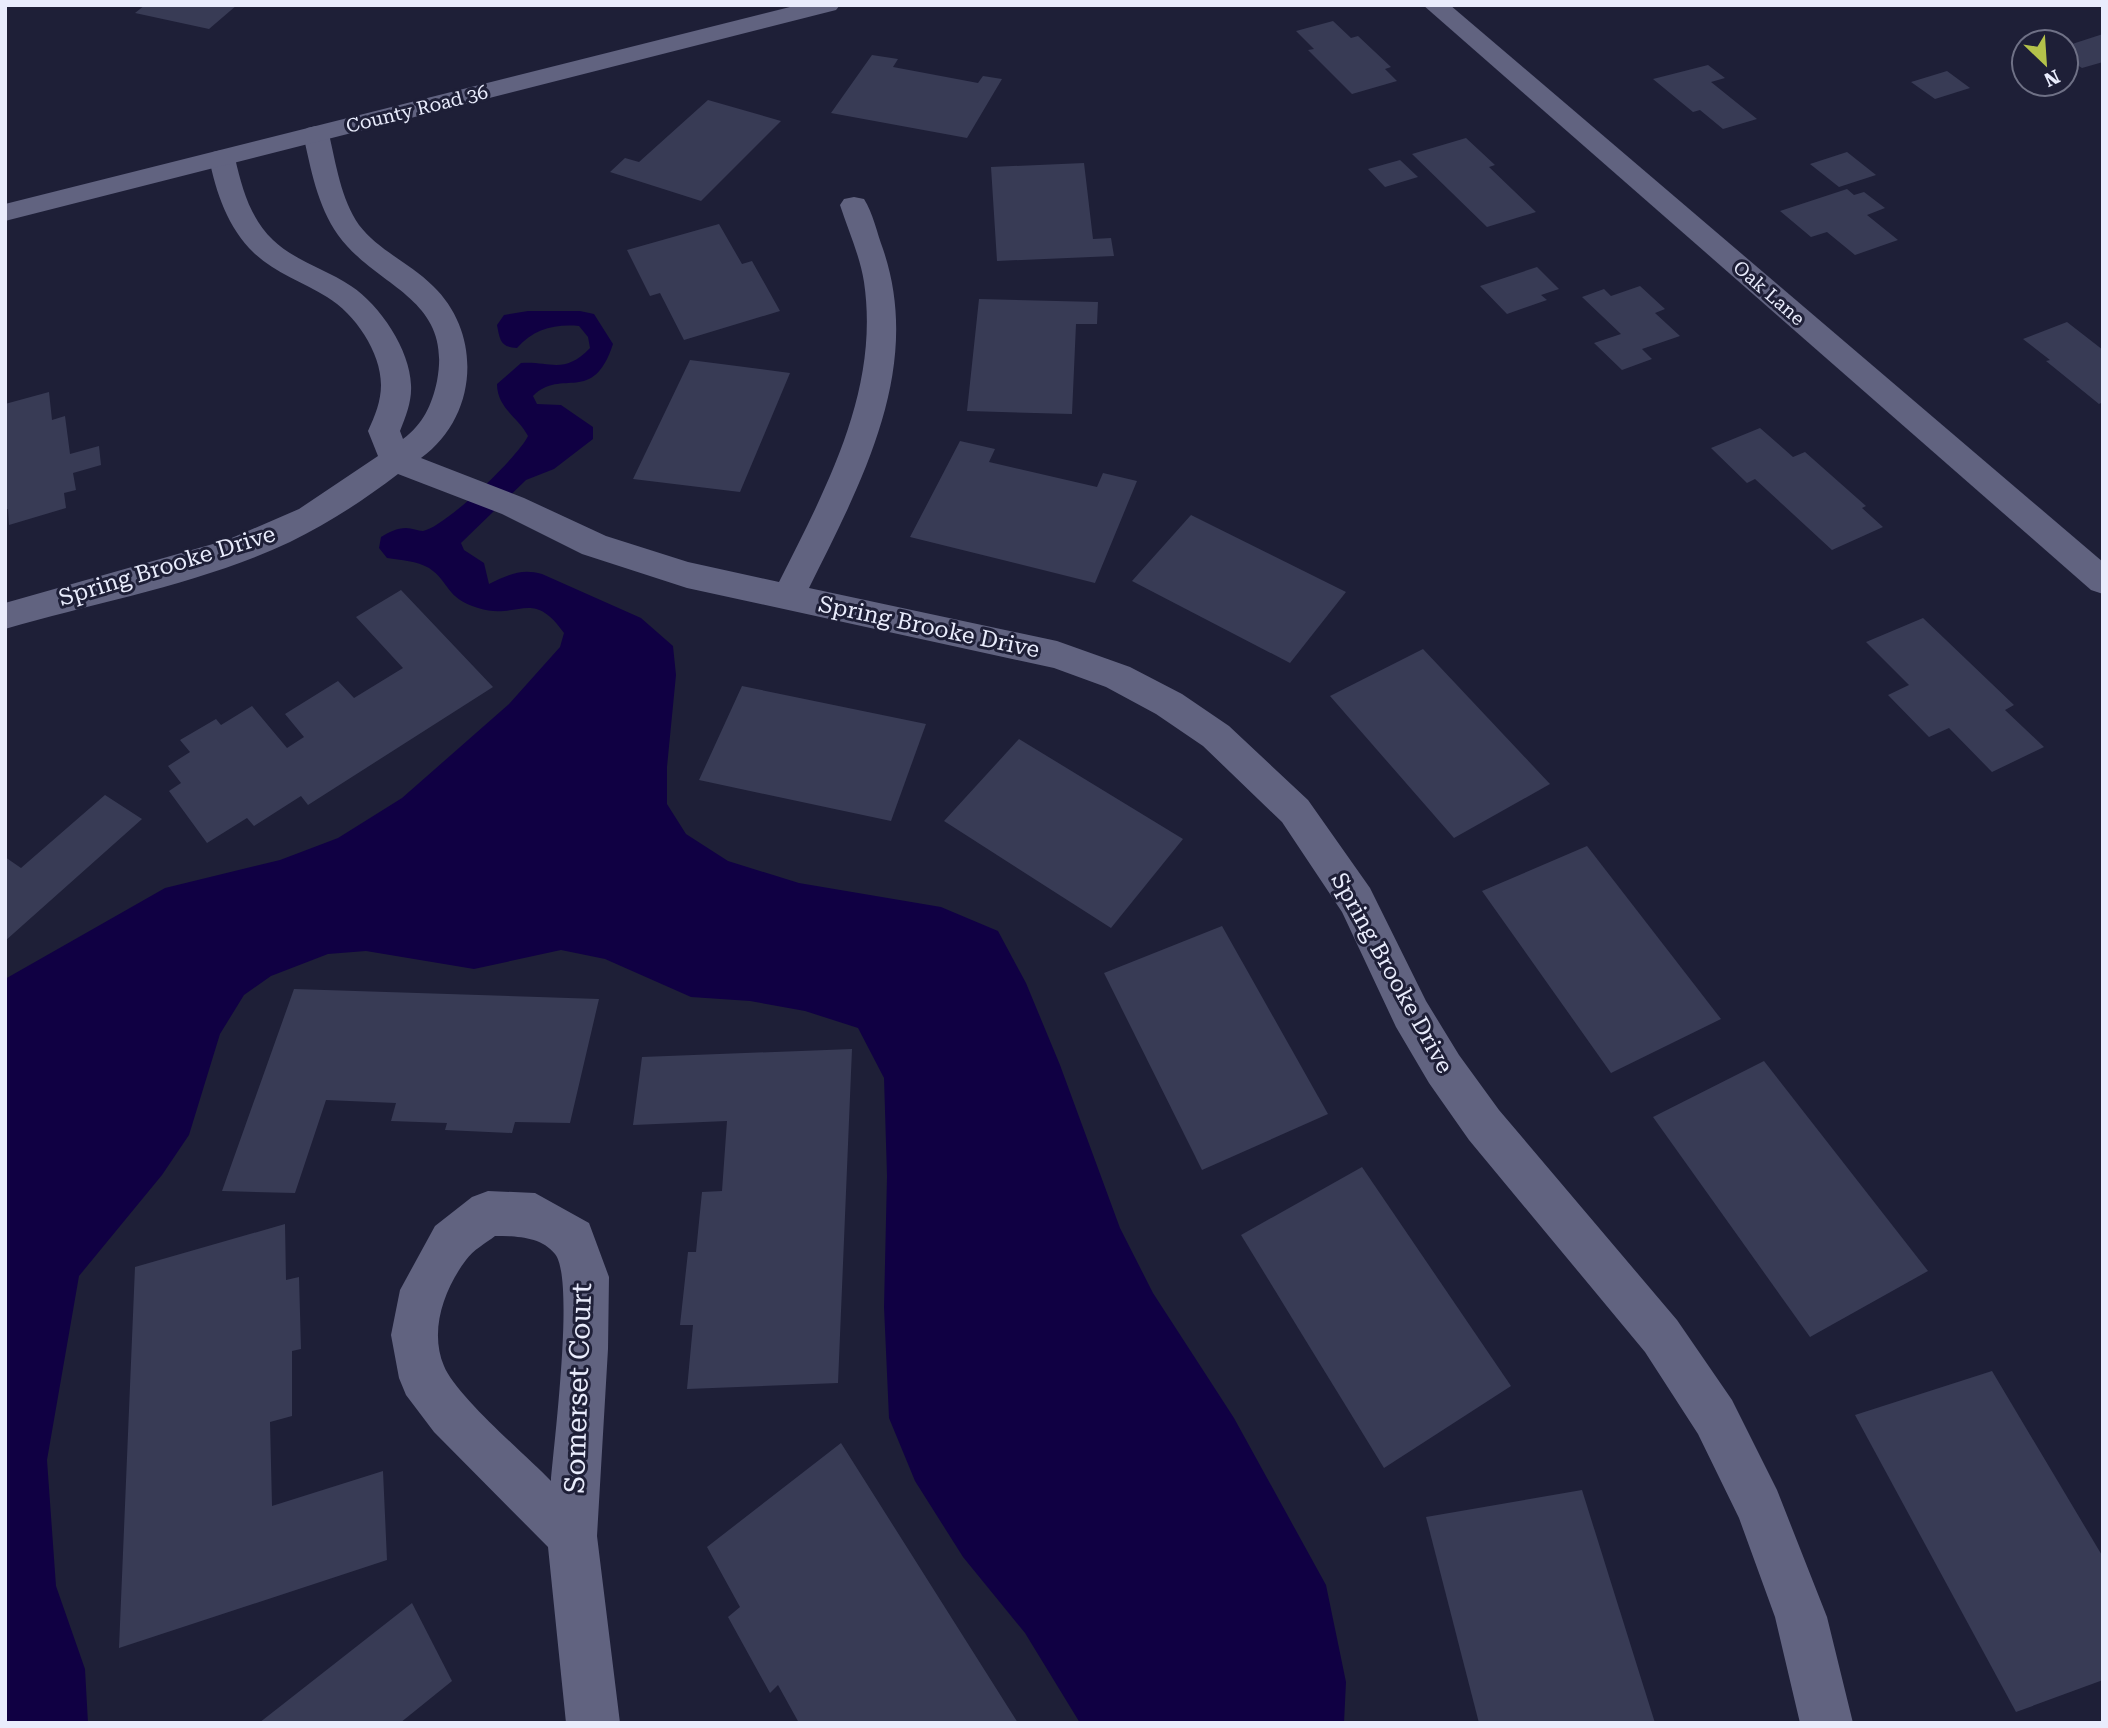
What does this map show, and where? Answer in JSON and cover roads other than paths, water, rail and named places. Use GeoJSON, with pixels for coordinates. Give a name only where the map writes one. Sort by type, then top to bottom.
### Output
{"type":"FeatureCollection","features":[{"type":"Feature","properties":{"kind":"street","name":"County Road 36"},"geometry":{"type":"LineString","coordinates":[[5,213],[828,5]]}},
{"type":"Feature","properties":{"kind":"street","name":"Oak Lane"},"geometry":{"type":"LineString","coordinates":[[1435,5],[2103,581]]}},
{"type":"Feature","properties":{"kind":"street","name":"Spring Brooke Drive"},"geometry":{"type":"LineString","coordinates":[[5,616],[142,578],[274,534],[321,511],[431,433],[444,411],[453,382],[451,338],[442,316],[423,291],[376,260],[348,230],[333,203],[316,134]]}},
{"type":"Feature","properties":{"kind":"street"},"geometry":{"type":"LineString","coordinates":[[222,158],[228,189],[243,221],[263,246],[290,265],[341,292],[366,318],[386,351],[396,379],[394,407],[384,431],[395,460]]}},
{"type":"Feature","properties":{"kind":"street"},"geometry":{"type":"LineString","coordinates":[[788,597],[848,475],[865,431],[882,356],[878,283],[854,205]]}},
{"type":"Feature","properties":{"kind":"street","name":"Spring Brooke Drive"},"geometry":{"type":"LineString","coordinates":[[395,460],[513,506],[594,545],[687,575],[1057,655],[1118,677],[1169,704],[1216,736],[1295,811],[1356,900],[1411,1014],[1444,1069],[1483,1125],[1661,1336],[1715,1418],[1760,1507],[1801,1617],[1827,1723]]}},
{"type":"Feature","properties":{"kind":"street","name":"Somerset Court"},"geometry":{"type":"LineString","coordinates":[[572,1536],[451,1415],[423,1378],[414,1335],[423,1290],[451,1242],[488,1213],[535,1215],[564,1233],[573,1240],[586,1277],[585,1349],[572,1536],[593,1723]]}}]}
